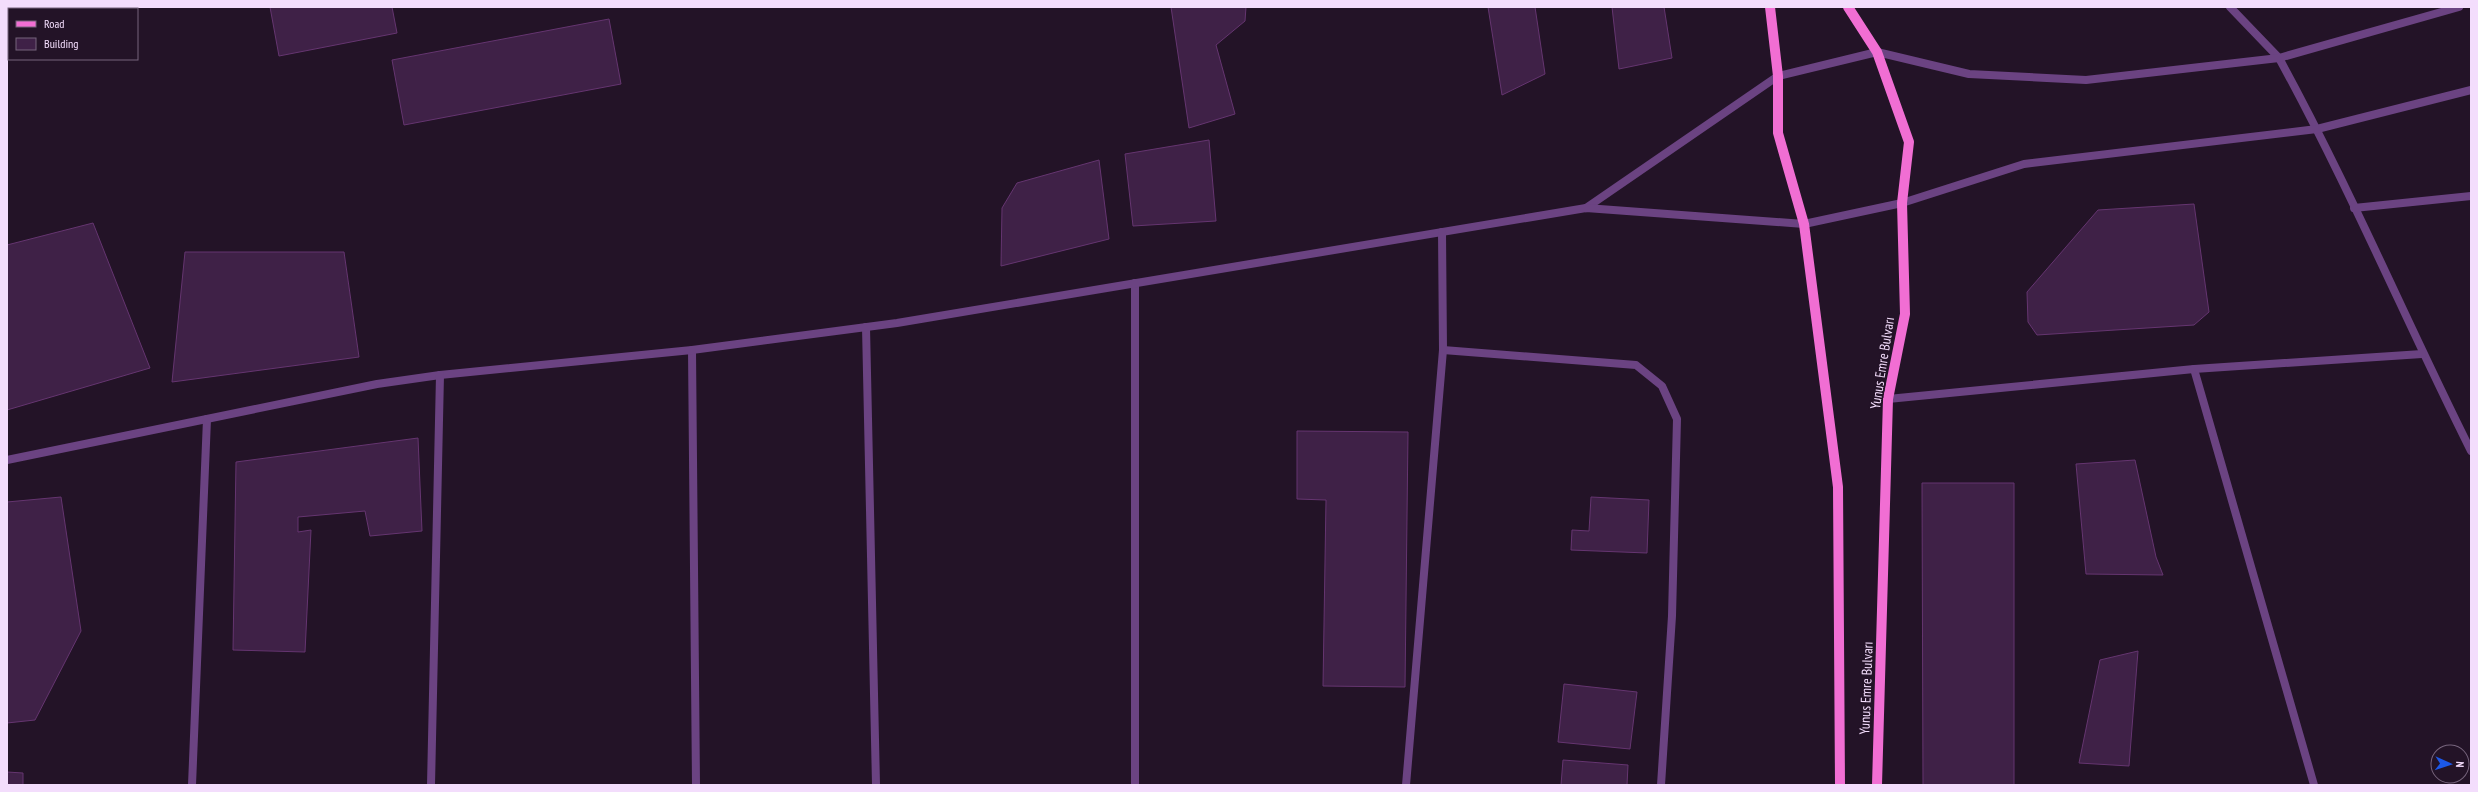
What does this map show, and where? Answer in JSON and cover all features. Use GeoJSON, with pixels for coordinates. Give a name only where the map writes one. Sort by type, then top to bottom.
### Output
{"type":"FeatureCollection","features":[{"type":"Feature","properties":{"kind":"main road","name":"Yunus Emre Bulvarı"},"geometry":{"type":"LineString","coordinates":[[1770,7],[1778,76],[1778,133],[1804,224],[1838,487],[1840,785]]}},
{"type":"Feature","properties":{"kind":"main road","name":"Yunus Emre Bulvarı"},"geometry":{"type":"LineString","coordinates":[[1848,7],[1877,52],[1909,142],[1902,203],[1905,314],[1888,399],[1877,785]]}},
{"type":"Feature","properties":{"kind":"street"},"geometry":{"type":"LineString","coordinates":[[2230,7],[2278,58],[2317,129],[2422,354],[2471,451]]}},
{"type":"Feature","properties":{"kind":"street"},"geometry":{"type":"LineString","coordinates":[[1586,208],[1778,76],[1877,52],[1969,74],[2086,80],[2278,58],[2459,7]]}},
{"type":"Feature","properties":{"kind":"street"},"geometry":{"type":"LineString","coordinates":[[7,460],[377,384],[440,375],[692,350],[866,327],[1586,208],[1804,224],[1902,203],[2024,164],[2317,129],[2471,90]]}},
{"type":"Feature","properties":{"kind":"street"},"geometry":{"type":"LineString","coordinates":[[2354,208],[2471,196]]}},
{"type":"Feature","properties":{"kind":"street"},"geometry":{"type":"LineString","coordinates":[[1406,785],[1443,350],[1442,232]]}},
{"type":"Feature","properties":{"kind":"street"},"geometry":{"type":"LineString","coordinates":[[1135,283],[1135,785]]}},
{"type":"Feature","properties":{"kind":"street"},"geometry":{"type":"LineString","coordinates":[[866,327],[876,785]]}},
{"type":"Feature","properties":{"kind":"street"},"geometry":{"type":"LineString","coordinates":[[692,350],[696,785]]}},
{"type":"Feature","properties":{"kind":"street"},"geometry":{"type":"LineString","coordinates":[[1443,350],[1636,365],[1662,386],[1677,419],[1672,616],[1661,785]]}},
{"type":"Feature","properties":{"kind":"street"},"geometry":{"type":"LineString","coordinates":[[1888,399],[2194,369],[2422,354]]}},
{"type":"Feature","properties":{"kind":"street"},"geometry":{"type":"LineString","coordinates":[[2194,369],[2314,785]]}},
{"type":"Feature","properties":{"kind":"street"},"geometry":{"type":"LineString","coordinates":[[431,785],[440,375]]}},
{"type":"Feature","properties":{"kind":"street"},"geometry":{"type":"LineString","coordinates":[[192,785],[207,419]]}},
{"type":"Feature","properties":{"kind":"building"},"geometry":{"type":"Polygon","coordinates":[[[270,7],[392,7],[397,33],[279,56],[270,7]]]}},
{"type":"Feature","properties":{"kind":"building"},"geometry":{"type":"Polygon","coordinates":[[[1171,7],[1246,7],[1245,21],[1216,45],[1235,114],[1189,128],[1171,7]]]}},
{"type":"Feature","properties":{"kind":"building"},"geometry":{"type":"Polygon","coordinates":[[[1488,7],[1535,7],[1545,74],[1502,95],[1488,7]]]}},
{"type":"Feature","properties":{"kind":"building"},"geometry":{"type":"Polygon","coordinates":[[[1612,7],[1664,7],[1672,58],[1619,69],[1612,7]]]}},
{"type":"Feature","properties":{"kind":"building"},"geometry":{"type":"Polygon","coordinates":[[[609,19],[621,84],[404,125],[392,60],[609,19]]]}},
{"type":"Feature","properties":{"kind":"building"},"geometry":{"type":"Polygon","coordinates":[[[1209,140],[1216,221],[1133,226],[1125,154],[1209,140]]]}},
{"type":"Feature","properties":{"kind":"building"},"geometry":{"type":"Polygon","coordinates":[[[1099,160],[1109,239],[1001,266],[1002,208],[1017,183],[1099,160]]]}},
{"type":"Feature","properties":{"kind":"building"},"geometry":{"type":"Polygon","coordinates":[[[2194,204],[2209,312],[2194,325],[2037,335],[2028,322],[2027,292],[2098,210],[2194,204]]]}},
{"type":"Feature","properties":{"kind":"building"},"geometry":{"type":"Polygon","coordinates":[[[93,223],[150,368],[7,410],[7,245],[93,223]]]}},
{"type":"Feature","properties":{"kind":"building"},"geometry":{"type":"Polygon","coordinates":[[[185,252],[344,252],[359,357],[172,382],[185,252]]]}},
{"type":"Feature","properties":{"kind":"building"},"geometry":{"type":"Polygon","coordinates":[[[1297,431],[1408,432],[1405,687],[1323,686],[1326,500],[1297,499],[1297,431]]]}},
{"type":"Feature","properties":{"kind":"building"},"geometry":{"type":"Polygon","coordinates":[[[418,438],[422,531],[370,536],[365,511],[298,517],[298,532],[311,530],[305,652],[233,650],[236,462],[418,438]]]}},
{"type":"Feature","properties":{"kind":"building"},"geometry":{"type":"Polygon","coordinates":[[[2135,460],[2156,557],[2163,575],[2086,574],[2076,464],[2135,460]]]}},
{"type":"Feature","properties":{"kind":"building"},"geometry":{"type":"Polygon","coordinates":[[[1922,483],[2014,483],[2014,785],[1923,785],[1922,483]]]}},
{"type":"Feature","properties":{"kind":"building"},"geometry":{"type":"Polygon","coordinates":[[[61,497],[81,631],[35,720],[7,723],[7,502],[61,497]]]}},
{"type":"Feature","properties":{"kind":"building"},"geometry":{"type":"Polygon","coordinates":[[[1591,497],[1649,500],[1647,553],[1571,550],[1572,530],[1589,531],[1591,497]]]}},
{"type":"Feature","properties":{"kind":"building"},"geometry":{"type":"Polygon","coordinates":[[[2138,651],[2129,766],[2079,763],[2100,660],[2138,651]]]}},
{"type":"Feature","properties":{"kind":"building"},"geometry":{"type":"Polygon","coordinates":[[[1564,684],[1637,692],[1630,749],[1558,742],[1564,684]]]}},
{"type":"Feature","properties":{"kind":"building"},"geometry":{"type":"Polygon","coordinates":[[[1563,760],[1628,765],[1627,785],[1561,785],[1563,760]]]}},
{"type":"Feature","properties":{"kind":"building"},"geometry":{"type":"Polygon","coordinates":[[[7,772],[23,773],[23,785],[7,785],[7,772]]]}}]}
